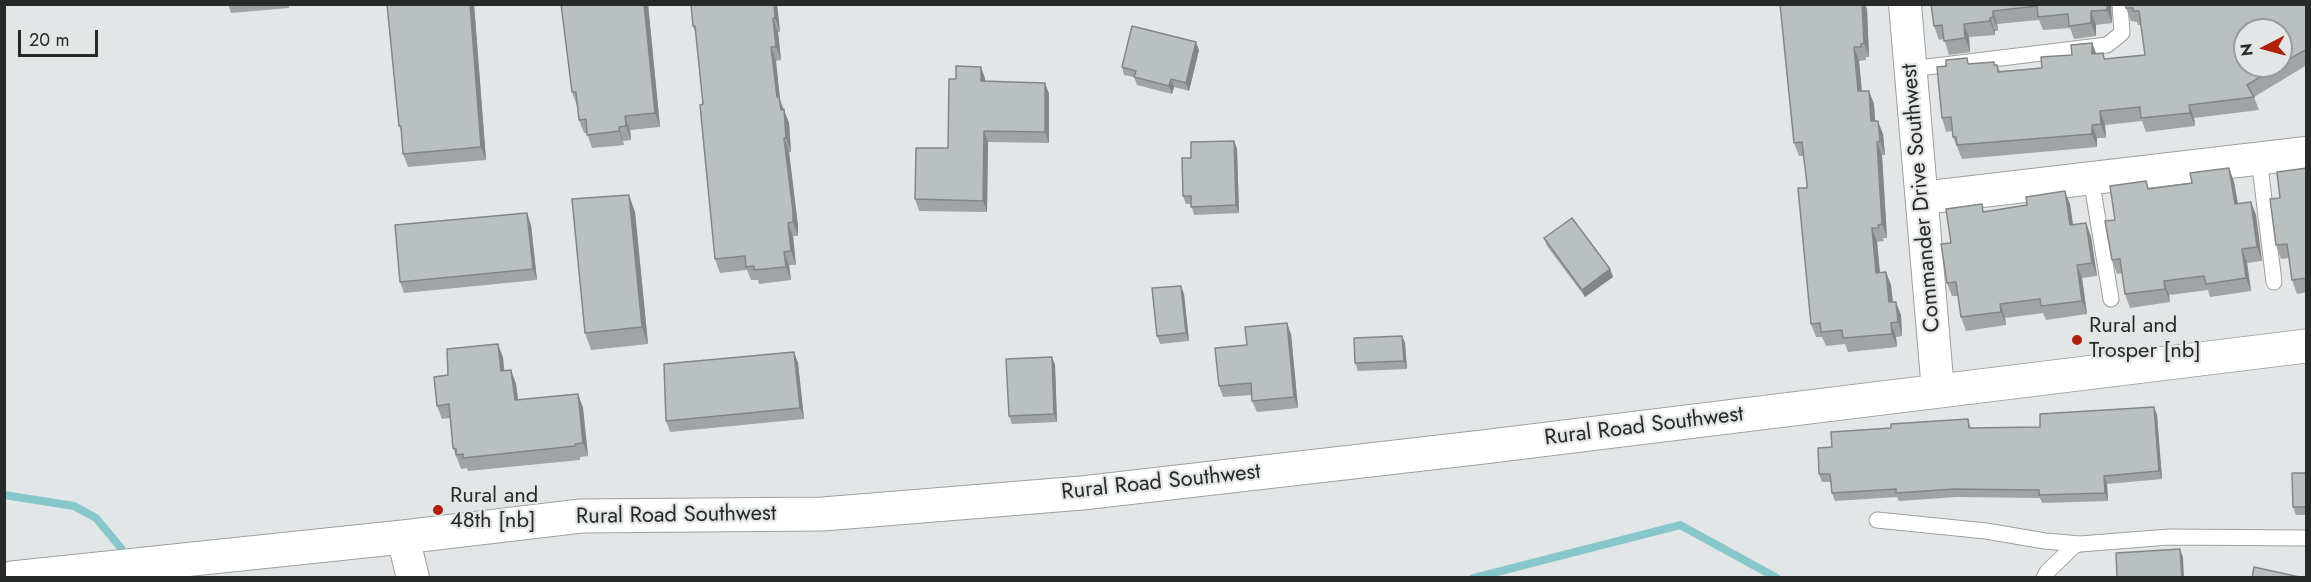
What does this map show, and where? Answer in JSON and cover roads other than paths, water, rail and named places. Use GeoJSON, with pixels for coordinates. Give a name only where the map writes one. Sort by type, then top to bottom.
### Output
{"type":"FeatureCollection","features":[{"type":"Feature","properties":{"kind":"street","name":"Commander Drive Southwest"},"geometry":{"type":"LineString","coordinates":[[1905,4],[1938,391]]}},
{"type":"Feature","properties":{"kind":"street"},"geometry":{"type":"LineString","coordinates":[[1922,198],[2307,153]]}},
{"type":"Feature","properties":{"kind":"street","name":"Rural Road Southwest"},"geometry":{"type":"LineString","coordinates":[[12,578],[581,516],[823,514],[1082,493],[1495,446],[2307,346]]}},
{"type":"Feature","properties":{"kind":"street"},"geometry":{"type":"LineString","coordinates":[[403,537],[412,578]]}},
{"type":"Feature","properties":{"kind":"lane"},"geometry":{"type":"LineString","coordinates":[[1911,69],[2107,45],[2122,33],[2120,4]]}},
{"type":"Feature","properties":{"kind":"lane"},"geometry":{"type":"LineString","coordinates":[[2259,158],[2274,282]]}},
{"type":"Feature","properties":{"kind":"lane"},"geometry":{"type":"LineString","coordinates":[[2091,178],[2110,299]]}},
{"type":"Feature","properties":{"kind":"lane"},"geometry":{"type":"LineString","coordinates":[[1877,520],[1975,529],[2045,541],[2080,544],[2169,537],[2307,538]]}},
{"type":"Feature","properties":{"kind":"lane"},"geometry":{"type":"LineString","coordinates":[[2044,578],[2047,572],[2074,546],[2080,544]]}},
{"type":"Feature","properties":{"kind":"waterway"},"geometry":{"type":"LineString","coordinates":[[4,495],[74,506],[96,518],[121,548]]}},
{"type":"Feature","properties":{"kind":"waterway"},"geometry":{"type":"LineString","coordinates":[[1473,578],[1680,525],[1777,578]]}},
{"type":"Feature","properties":{"kind":"place","name":"Rural and Trosper [nb]"},"geometry":{"type":"Point","coordinates":[2077,340]}},
{"type":"Feature","properties":{"kind":"place","name":"Rural and 48th [nb]"},"geometry":{"type":"Point","coordinates":[438,510]}}]}
